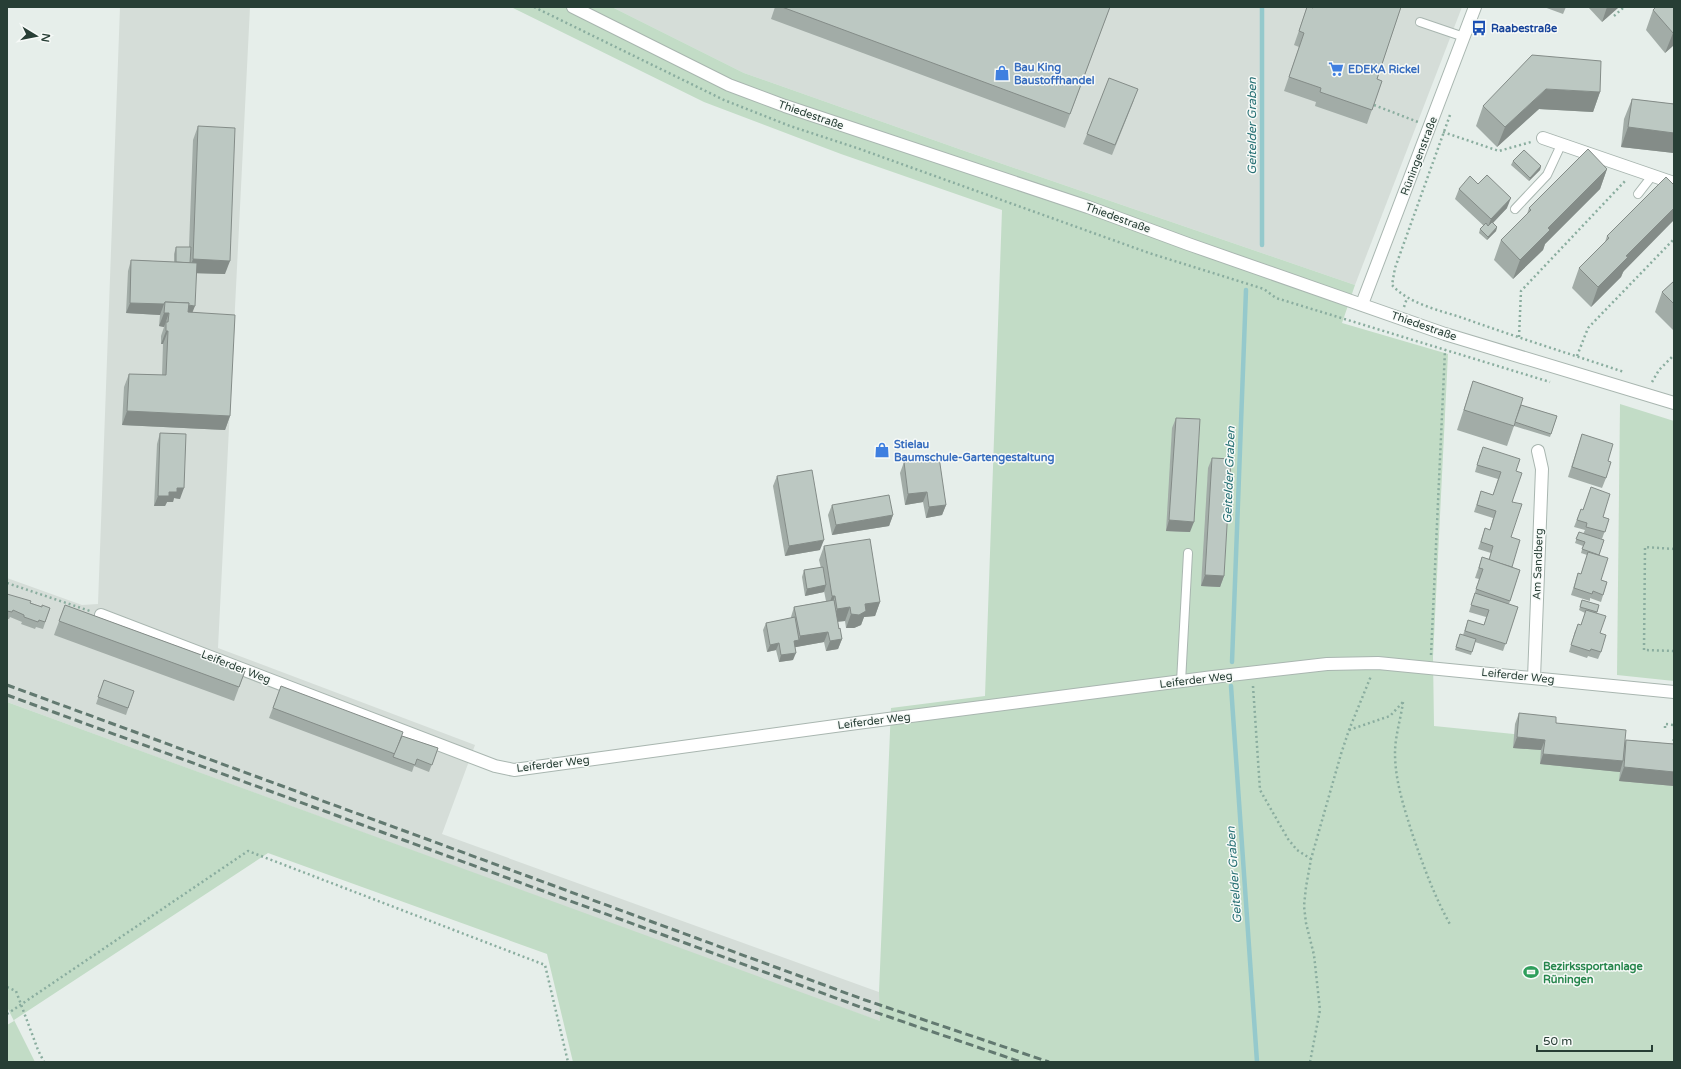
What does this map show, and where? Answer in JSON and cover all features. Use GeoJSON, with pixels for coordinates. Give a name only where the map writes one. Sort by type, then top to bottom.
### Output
{"type":"FeatureCollection","features":[{"type":"Feature","properties":{"kind":"street","name":"Thiedestraße"},"geometry":{"type":"LineString","coordinates":[[573,7],[729,85],[793,109],[1088,207],[1188,244],[1455,337],[1674,403]]}},
{"type":"Feature","properties":{"kind":"street","name":"Rüningenstraße"},"geometry":{"type":"LineString","coordinates":[[1362,304],[1475,7]]}},
{"type":"Feature","properties":{"kind":"street"},"geometry":{"type":"LineString","coordinates":[[1543,138],[1674,183]]}},
{"type":"Feature","properties":{"kind":"street","name":"Am Sandberg"},"geometry":{"type":"LineString","coordinates":[[1534,678],[1542,468],[1538,451]]}},
{"type":"Feature","properties":{"kind":"street","name":"Leiferder Weg"},"geometry":{"type":"LineString","coordinates":[[101,615],[495,766],[514,770],[849,724],[1327,664],[1378,663],[1674,692]]}},
{"type":"Feature","properties":{"kind":"lane"},"geometry":{"type":"LineString","coordinates":[[1420,22],[1464,37]]}},
{"type":"Feature","properties":{"kind":"lane"},"geometry":{"type":"LineString","coordinates":[[1515,209],[1547,174],[1561,145]]}},
{"type":"Feature","properties":{"kind":"lane"},"geometry":{"type":"LineString","coordinates":[[1638,194],[1652,176]]}},
{"type":"Feature","properties":{"kind":"lane"},"geometry":{"type":"LineString","coordinates":[[1181,682],[1188,553]]}},
{"type":"Feature","properties":{"kind":"path"},"geometry":{"type":"LineString","coordinates":[[534,7],[717,97],[790,126],[865,151],[1149,253],[1264,289],[1276,298],[1394,334]]}},
{"type":"Feature","properties":{"kind":"path"},"geometry":{"type":"LineString","coordinates":[[1614,16],[1624,7]]}},
{"type":"Feature","properties":{"kind":"path"},"geometry":{"type":"LineString","coordinates":[[1374,105],[1430,126]]}},
{"type":"Feature","properties":{"kind":"path"},"geometry":{"type":"LineString","coordinates":[[1543,138],[1499,152],[1444,132],[1395,268],[1392,285],[1399,293],[1407,298],[1630,374]]}},
{"type":"Feature","properties":{"kind":"path"},"geometry":{"type":"LineString","coordinates":[[1519,337],[1521,291],[1629,177],[1632,169]]}},
{"type":"Feature","properties":{"kind":"path"},"geometry":{"type":"LineString","coordinates":[[1577,356],[1588,328],[1674,239]]}},
{"type":"Feature","properties":{"kind":"path"},"geometry":{"type":"LineString","coordinates":[[1430,668],[1446,350]]}},
{"type":"Feature","properties":{"kind":"path"},"geometry":{"type":"LineString","coordinates":[[1652,382],[1660,370],[1674,355]]}},
{"type":"Feature","properties":{"kind":"path"},"geometry":{"type":"LineString","coordinates":[[1648,380],[1659,384]]}},
{"type":"Feature","properties":{"kind":"path"},"geometry":{"type":"LineString","coordinates":[[1674,549],[1645,547],[1644,650],[1674,651]]}},
{"type":"Feature","properties":{"kind":"path"},"geometry":{"type":"LineString","coordinates":[[7,583],[101,615]]}},
{"type":"Feature","properties":{"kind":"path"},"geometry":{"type":"LineString","coordinates":[[1310,1062],[1320,1010],[1318,978],[1306,924],[1304,906],[1311,859],[1328,794],[1349,730],[1378,663]]}},
{"type":"Feature","properties":{"kind":"path"},"geometry":{"type":"LineString","coordinates":[[1252,673],[1260,790],[1288,839],[1297,850],[1311,859]]}},
{"type":"Feature","properties":{"kind":"path"},"geometry":{"type":"LineString","coordinates":[[1349,730],[1390,716],[1403,702],[1395,751],[1395,769],[1402,802],[1424,870],[1437,901],[1451,926]]}},
{"type":"Feature","properties":{"kind":"path"},"geometry":{"type":"LineString","coordinates":[[1665,728],[1665,724],[1674,725]]}},
{"type":"Feature","properties":{"kind":"path"},"geometry":{"type":"LineString","coordinates":[[1673,752],[1674,738]]}},
{"type":"Feature","properties":{"kind":"path"},"geometry":{"type":"LineString","coordinates":[[7,1014],[248,851],[545,965],[568,1062]]}},
{"type":"Feature","properties":{"kind":"path"},"geometry":{"type":"LineString","coordinates":[[7,987],[16,991],[22,1003],[38,1050],[44,1062]]}},
{"type":"Feature","properties":{"kind":"shaded area"},"geometry":{"type":"Polygon","coordinates":[[[120,7],[250,7],[218,648],[475,745],[442,834],[1028,1046],[995,1062],[809,996],[7,702],[7,578],[82,605],[98,604],[120,7]]]}},
{"type":"Feature","properties":{"kind":"shaded area"},"geometry":{"type":"Polygon","coordinates":[[[612,7],[1462,7],[1355,285],[962,150],[744,73],[612,7]]]}},
{"type":"Feature","properties":{"kind":"green space"},"geometry":{"type":"Polygon","coordinates":[[[511,7],[612,7],[744,73],[962,150],[1355,285],[1342,323],[1448,354],[1433,657],[1434,726],[1674,750],[1674,1062],[573,1062],[547,954],[268,853],[14,1020],[35,1062],[7,1062],[7,1025],[14,1021],[7,1007],[7,702],[880,1021],[879,992],[891,708],[985,696],[1002,210],[841,154],[704,102],[511,7]]]}},
{"type":"Feature","properties":{"kind":"green space"},"geometry":{"type":"Polygon","coordinates":[[[1620,404],[1674,421],[1674,681],[1617,675],[1620,404]]]}},
{"type":"Feature","properties":{"kind":"building","name":"Bau King Baustoffhandel"},"geometry":{"type":"Polygon","coordinates":[[[782,7],[1110,7],[1070,114],[782,7]]]}},
{"type":"Feature","properties":{"kind":"building","name":"EDEKA Rickel"},"geometry":{"type":"Polygon","coordinates":[[[1307,7],[1401,7],[1377,79],[1382,81],[1372,110],[1320,92],[1321,88],[1289,77],[1304,33],[1299,31],[1307,7]]]}},
{"type":"Feature","properties":{"kind":"building"},"geometry":{"type":"Polygon","coordinates":[[[1656,7],[1674,7],[1673,33],[1653,10],[1656,7]]]}},
{"type":"Feature","properties":{"kind":"building"},"geometry":{"type":"Polygon","coordinates":[[[1532,55],[1601,61],[1600,92],[1546,89],[1505,127],[1483,106],[1532,55]]]}},
{"type":"Feature","properties":{"kind":"building"},"geometry":{"type":"Polygon","coordinates":[[[1109,78],[1138,89],[1115,145],[1087,134],[1109,78]]]}},
{"type":"Feature","properties":{"kind":"building"},"geometry":{"type":"Polygon","coordinates":[[[1632,99],[1674,104],[1674,133],[1628,127],[1632,99]]]}},
{"type":"Feature","properties":{"kind":"building"},"geometry":{"type":"Polygon","coordinates":[[[198,126],[235,128],[230,261],[193,259],[198,126]]]}},
{"type":"Feature","properties":{"kind":"building"},"geometry":{"type":"Polygon","coordinates":[[[1588,149],[1607,169],[1548,228],[1550,230],[1520,260],[1501,240],[1531,210],[1529,208],[1588,149]]]}},
{"type":"Feature","properties":{"kind":"building"},"geometry":{"type":"Polygon","coordinates":[[[1524,150],[1541,166],[1530,178],[1513,161],[1524,150]]]}},
{"type":"Feature","properties":{"kind":"building"},"geometry":{"type":"Polygon","coordinates":[[[1487,175],[1511,198],[1491,219],[1459,189],[1470,176],[1478,184],[1487,175]]]}},
{"type":"Feature","properties":{"kind":"building"},"geometry":{"type":"Polygon","coordinates":[[[1666,177],[1674,185],[1674,208],[1626,256],[1628,257],[1598,287],[1579,268],[1609,238],[1607,236],[1666,177]]]}},
{"type":"Feature","properties":{"kind":"building"},"geometry":{"type":"Polygon","coordinates":[[[1492,222],[1497,227],[1488,237],[1480,229],[1486,223],[1488,226],[1492,222]]]}},
{"type":"Feature","properties":{"kind":"building"},"geometry":{"type":"Polygon","coordinates":[[[176,247],[191,247],[190,263],[176,262],[176,247]]]}},
{"type":"Feature","properties":{"kind":"building"},"geometry":{"type":"Polygon","coordinates":[[[131,260],[197,263],[195,306],[188,305],[189,303],[130,303],[131,260]]]}},
{"type":"Feature","properties":{"kind":"building"},"geometry":{"type":"Polygon","coordinates":[[[1674,281],[1674,304],[1662,292],[1674,281]]]}},
{"type":"Feature","properties":{"kind":"building"},"geometry":{"type":"Polygon","coordinates":[[[165,302],[189,303],[188,312],[235,315],[230,416],[127,411],[129,374],[166,375],[168,331],[166,331],[166,322],[168,322],[169,313],[164,313],[165,302]]]}},
{"type":"Feature","properties":{"kind":"building"},"geometry":{"type":"Polygon","coordinates":[[[1473,381],[1523,398],[1514,426],[1464,410],[1473,381]]]}},
{"type":"Feature","properties":{"kind":"building"},"geometry":{"type":"Polygon","coordinates":[[[1521,405],[1557,416],[1551,434],[1515,422],[1521,405]]]}},
{"type":"Feature","properties":{"kind":"building"},"geometry":{"type":"Polygon","coordinates":[[[1176,418],[1200,419],[1194,522],[1169,520],[1176,418]]]}},
{"type":"Feature","properties":{"kind":"building"},"geometry":{"type":"Polygon","coordinates":[[[160,433],[186,434],[184,488],[177,488],[177,492],[169,492],[169,496],[158,496],[160,433]]]}},
{"type":"Feature","properties":{"kind":"building"},"geometry":{"type":"Polygon","coordinates":[[[1582,434],[1613,444],[1608,461],[1611,462],[1606,478],[1572,467],[1582,434]]]}},
{"type":"Feature","properties":{"kind":"building"},"geometry":{"type":"Polygon","coordinates":[[[1483,447],[1520,459],[1516,471],[1522,473],[1512,502],[1522,504],[1511,537],[1520,540],[1512,567],[1489,560],[1493,546],[1481,542],[1485,528],[1490,530],[1496,511],[1477,505],[1481,491],[1493,495],[1501,472],[1477,465],[1483,447]]]}},
{"type":"Feature","properties":{"kind":"building"},"geometry":{"type":"Polygon","coordinates":[[[939,457],[946,505],[929,507],[927,492],[908,494],[904,462],[939,457]]]}},
{"type":"Feature","properties":{"kind":"building"},"geometry":{"type":"Polygon","coordinates":[[[1212,458],[1231,459],[1224,576],[1205,575],[1212,458]]]}},
{"type":"Feature","properties":{"kind":"building"},"geometry":{"type":"Polygon","coordinates":[[[812,470],[824,540],[789,546],[777,476],[812,470]]]}},
{"type":"Feature","properties":{"kind":"building"},"geometry":{"type":"Polygon","coordinates":[[[1591,487],[1610,494],[1603,517],[1609,519],[1605,532],[1586,527],[1587,523],[1577,520],[1581,509],[1583,510],[1591,487]]]}},
{"type":"Feature","properties":{"kind":"building"},"geometry":{"type":"Polygon","coordinates":[[[889,495],[893,515],[836,525],[832,505],[889,495]]]}},
{"type":"Feature","properties":{"kind":"building"},"geometry":{"type":"Polygon","coordinates":[[[1579,532],[1604,540],[1599,555],[1582,549],[1585,542],[1576,539],[1579,532]]]}},
{"type":"Feature","properties":{"kind":"building"},"geometry":{"type":"Polygon","coordinates":[[[870,539],[880,602],[865,604],[866,611],[859,615],[851,614],[850,607],[837,609],[835,596],[832,596],[824,546],[870,539]]]}},
{"type":"Feature","properties":{"kind":"building"},"geometry":{"type":"Polygon","coordinates":[[[1588,552],[1608,558],[1601,580],[1607,582],[1603,595],[1593,591],[1592,594],[1574,588],[1578,573],[1581,574],[1588,552]]]}},
{"type":"Feature","properties":{"kind":"building"},"geometry":{"type":"Polygon","coordinates":[[[1482,557],[1520,570],[1510,601],[1476,589],[1483,569],[1479,568],[1482,557]]]}},
{"type":"Feature","properties":{"kind":"building"},"geometry":{"type":"Polygon","coordinates":[[[823,567],[826,585],[807,589],[804,570],[823,567]]]}},
{"type":"Feature","properties":{"kind":"building"},"geometry":{"type":"Polygon","coordinates":[[[1475,593],[1518,607],[1506,644],[1465,631],[1468,620],[1484,625],[1489,610],[1471,605],[1475,593]]]}},
{"type":"Feature","properties":{"kind":"building"},"geometry":{"type":"Polygon","coordinates":[[[7,594],[31,601],[30,603],[42,607],[42,605],[50,608],[45,622],[39,620],[38,622],[24,617],[24,615],[13,610],[12,612],[7,611],[7,594]]]}},
{"type":"Feature","properties":{"kind":"building"},"geometry":{"type":"Polygon","coordinates":[[[834,600],[842,639],[830,641],[828,632],[800,636],[794,607],[834,600]]]}},
{"type":"Feature","properties":{"kind":"building"},"geometry":{"type":"Polygon","coordinates":[[[1582,600],[1599,605],[1597,612],[1580,607],[1582,600]]]}},
{"type":"Feature","properties":{"kind":"building"},"geometry":{"type":"Polygon","coordinates":[[[65,605],[245,671],[239,687],[59,621],[65,605]]]}},
{"type":"Feature","properties":{"kind":"building"},"geometry":{"type":"Polygon","coordinates":[[[1586,610],[1606,616],[1600,633],[1606,635],[1601,652],[1591,649],[1590,651],[1571,645],[1578,624],[1581,625],[1586,610]]]}},
{"type":"Feature","properties":{"kind":"building"},"geometry":{"type":"Polygon","coordinates":[[[795,617],[799,640],[794,641],[796,653],[781,655],[779,643],[770,645],[766,623],[795,617]]]}},
{"type":"Feature","properties":{"kind":"building"},"geometry":{"type":"Polygon","coordinates":[[[1460,634],[1476,639],[1472,652],[1456,647],[1460,634]]]}},
{"type":"Feature","properties":{"kind":"building"},"geometry":{"type":"Polygon","coordinates":[[[104,680],[134,691],[128,708],[98,697],[104,680]]]}},
{"type":"Feature","properties":{"kind":"building"},"geometry":{"type":"Polygon","coordinates":[[[281,686],[403,732],[395,754],[273,708],[281,686]]]}},
{"type":"Feature","properties":{"kind":"building"},"geometry":{"type":"Polygon","coordinates":[[[1519,713],[1556,717],[1556,723],[1626,730],[1623,761],[1543,754],[1545,740],[1517,737],[1519,713]]]}},
{"type":"Feature","properties":{"kind":"building"},"geometry":{"type":"Polygon","coordinates":[[[402,736],[438,748],[432,765],[417,759],[415,765],[393,757],[402,736]]]}},
{"type":"Feature","properties":{"kind":"building"},"geometry":{"type":"Polygon","coordinates":[[[1626,740],[1674,744],[1674,772],[1624,767],[1626,740]]]}},
{"type":"Feature","properties":{"kind":"waterway","name":"Geitelder Graben"},"geometry":{"type":"LineString","coordinates":[[1262,7],[1262,245]]}},
{"type":"Feature","properties":{"kind":"waterway","name":"Geitelder Graben"},"geometry":{"type":"LineString","coordinates":[[1232,662],[1246,290]]}},
{"type":"Feature","properties":{"kind":"waterway","name":"Geitelder Graben"},"geometry":{"type":"LineString","coordinates":[[1231,686],[1257,1062]]}},
{"type":"Feature","properties":{"kind":"railway"},"geometry":{"type":"LineString","coordinates":[[7,685],[865,1000],[1049,1062]]}},
{"type":"Feature","properties":{"kind":"railway"},"geometry":{"type":"LineString","coordinates":[[7,695],[863,1008],[1021,1062]]}},
{"type":"Feature","properties":{"kind":"place","name":"Raabestraße"},"geometry":{"type":"Point","coordinates":[1479,28]}},
{"type":"Feature","properties":{"kind":"place","name":"EDEKA Rickel"},"geometry":{"type":"Point","coordinates":[1336,69]}},
{"type":"Feature","properties":{"kind":"place","name":"Bau King Baustoffhandel"},"geometry":{"type":"Point","coordinates":[1002,73]}},
{"type":"Feature","properties":{"kind":"place","name":"Stielau Baumschule-Gartengestaltung"},"geometry":{"type":"Point","coordinates":[882,450]}},
{"type":"Feature","properties":{"kind":"place","name":"Bezirkssportanlage Rüningen"},"geometry":{"type":"Point","coordinates":[1531,972]}}]}
